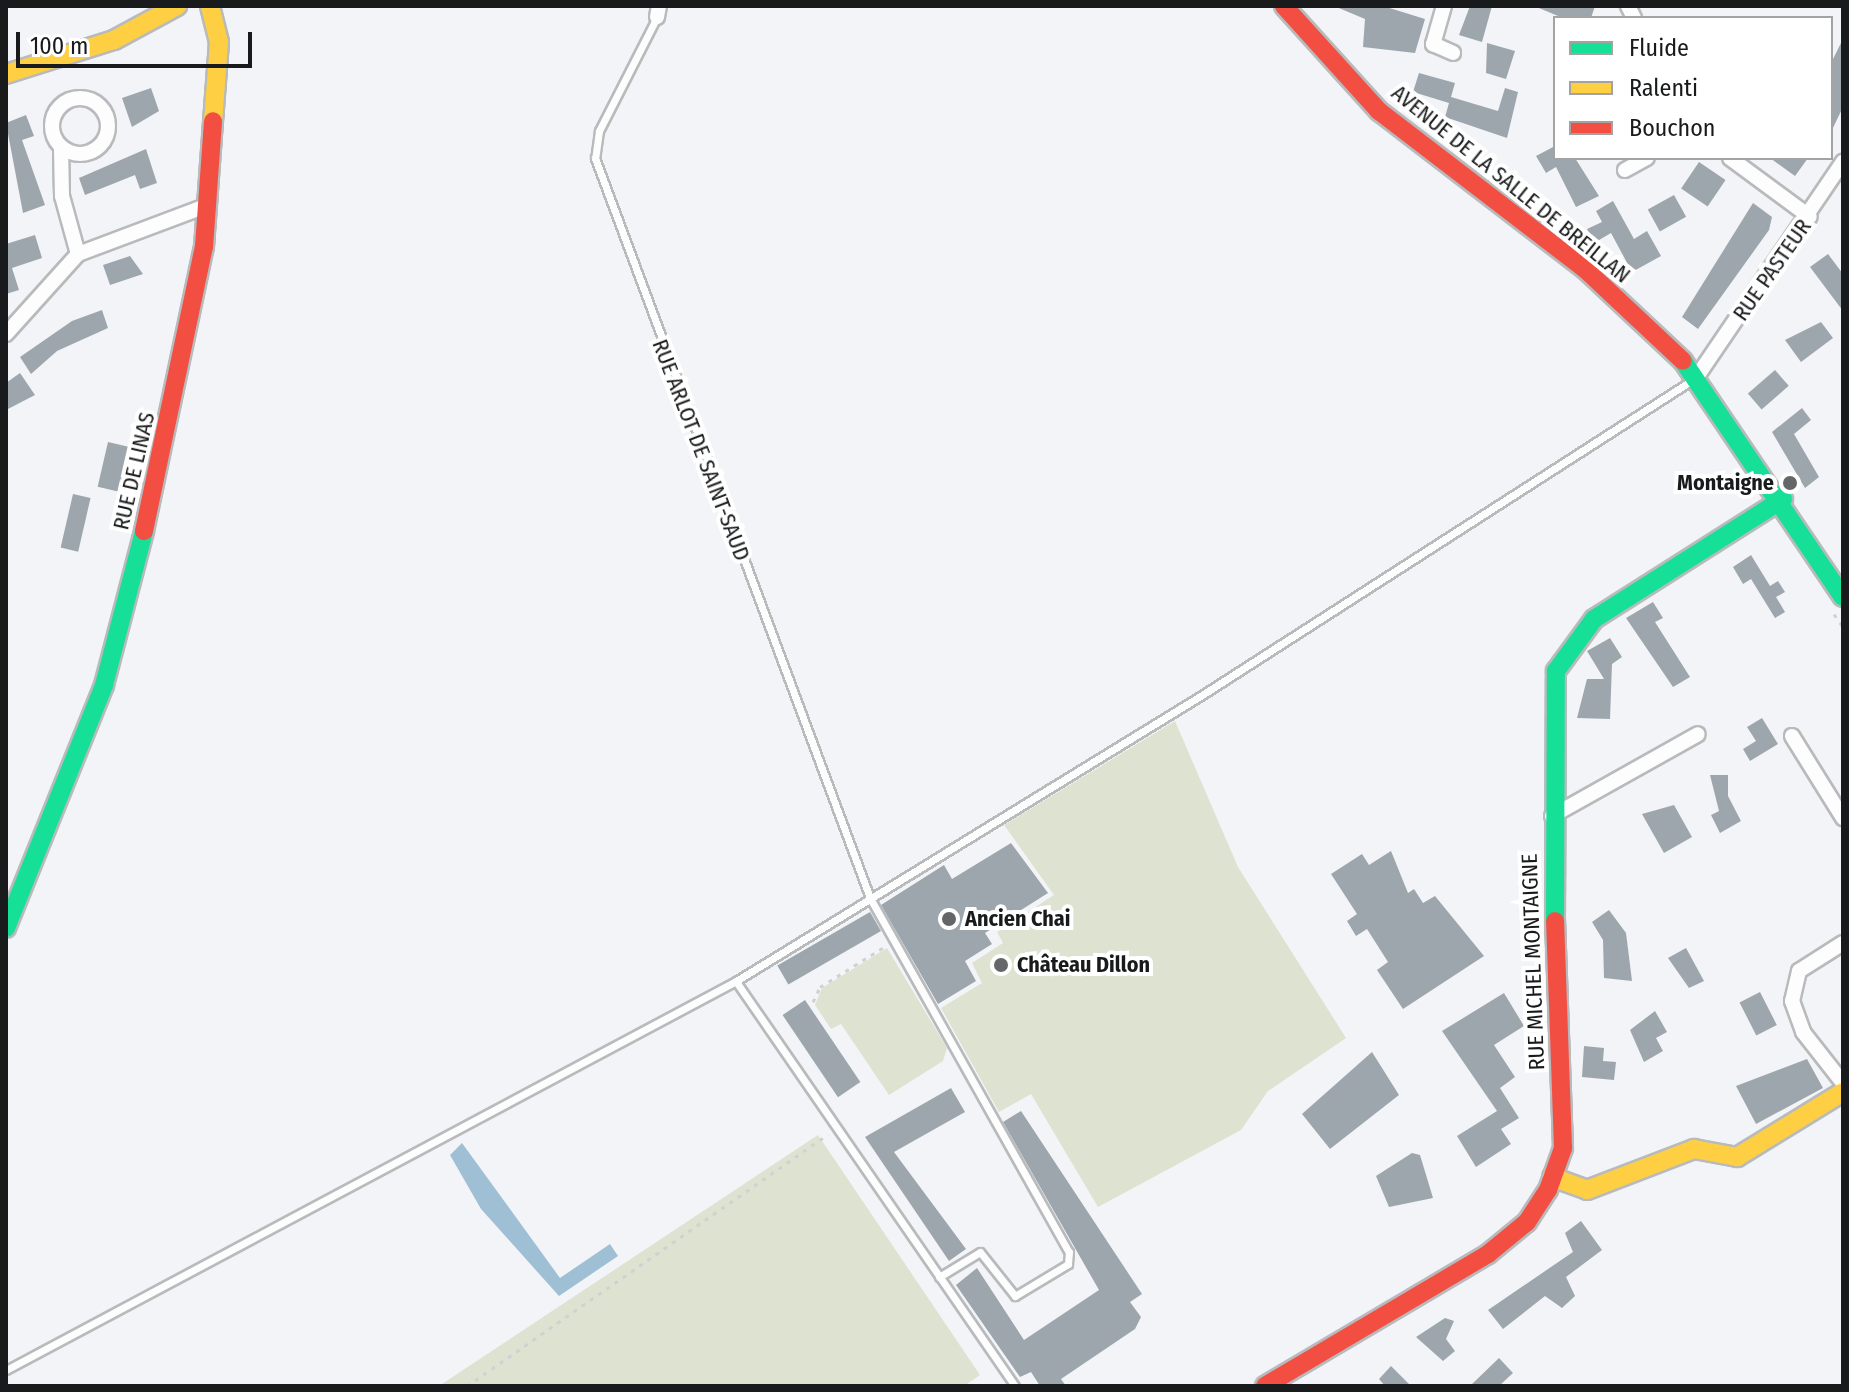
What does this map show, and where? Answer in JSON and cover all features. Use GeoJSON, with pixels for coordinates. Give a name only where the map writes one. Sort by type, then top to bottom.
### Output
{"type":"FeatureCollection","features":[{"type":"Feature","properties":{"kind":"street"},"geometry":{"type":"LineString","coordinates":[[6,74],[114,40],[177,6]]}},
{"type":"Feature","properties":{"kind":"street","name":"RUE DE LINAS"},"geometry":{"type":"LineString","coordinates":[[6,928],[122,625],[186,344],[206,206],[219,42],[210,6]]}},
{"type":"Feature","properties":{"kind":"street","name":"AVENUE DE LA SALLE DE BREILLAN"},"geometry":{"type":"LineString","coordinates":[[1284,6],[1379,111],[1585,269],[1698,375],[1783,499],[1843,597]]}},
{"type":"Feature","properties":{"kind":"street"},"geometry":{"type":"LineString","coordinates":[[1440,7],[1433,44],[1453,53]]}},
{"type":"Feature","properties":{"kind":"street"},"geometry":{"type":"LineString","coordinates":[[61,148],[77,155],[101,145],[108,129],[99,105],[73,98],[58,107],[52,133],[61,148],[62,196],[78,254]]}},
{"type":"Feature","properties":{"kind":"street"},"geometry":{"type":"LineString","coordinates":[[1625,170],[1643,160]]}},
{"type":"Feature","properties":{"kind":"street"},"geometry":{"type":"LineString","coordinates":[[1733,160],[1810,217]]}},
{"type":"Feature","properties":{"kind":"street","name":"RUE PASTEUR"},"geometry":{"type":"LineString","coordinates":[[1698,375],[1810,217],[1843,162]]}},
{"type":"Feature","properties":{"kind":"street"},"geometry":{"type":"LineString","coordinates":[[6,334],[78,254],[206,206]]}},
{"type":"Feature","properties":{"kind":"street","name":"RUE MICHEL MONTAIGNE"},"geometry":{"type":"LineString","coordinates":[[1265,1386],[1488,1254],[1527,1222],[1552,1177],[1563,1148],[1552,816],[1556,671],[1578,634],[1783,499]]}},
{"type":"Feature","properties":{"kind":"street"},"geometry":{"type":"LineString","coordinates":[[1552,816],[1698,734]]}},
{"type":"Feature","properties":{"kind":"street"},"geometry":{"type":"LineString","coordinates":[[1792,736],[1843,818]]}},
{"type":"Feature","properties":{"kind":"street"},"geometry":{"type":"LineString","coordinates":[[1843,943],[1799,971],[1792,1001],[1803,1032],[1843,1083]]}},
{"type":"Feature","properties":{"kind":"street"},"geometry":{"type":"LineString","coordinates":[[1552,1177],[1603,1189],[1694,1149],[1737,1157],[1843,1092]]}},
{"type":"Feature","properties":{"kind":"lane","name":"RUE ARLOT DE SAINT-SAUD"},"geometry":{"type":"LineString","coordinates":[[658,12],[599,131],[595,158],[870,898],[1070,1258],[1015,1296],[980,1252],[939,1277]]}},
{"type":"Feature","properties":{"kind":"lane"},"geometry":{"type":"LineString","coordinates":[[6,1370],[736,981],[1279,646],[1698,375]]}},
{"type":"Feature","properties":{"kind":"lane"},"geometry":{"type":"LineString","coordinates":[[736,981],[1015,1386]]}},
{"type":"Feature","properties":{"kind":"path"},"geometry":{"type":"LineString","coordinates":[[813,1002],[820,987],[894,941]]}},
{"type":"Feature","properties":{"kind":"path"},"geometry":{"type":"LineString","coordinates":[[467,1386],[838,1127]]}},
{"type":"Feature","properties":{"kind":"green space"},"geometry":{"type":"Polygon","coordinates":[[[1175,721],[1238,867],[1346,1038],[1268,1091],[1241,1130],[1098,1207],[1031,1094],[999,1112],[941,1008],[982,983],[972,963],[1003,943],[997,932],[1054,895],[1004,825],[1175,721]]]}},
{"type":"Feature","properties":{"kind":"green space"},"geometry":{"type":"Polygon","coordinates":[[[887,948],[947,1048],[943,1061],[889,1095],[841,1024],[831,1029],[815,1005],[822,988],[887,948]]]}},
{"type":"Feature","properties":{"kind":"green space"},"geometry":{"type":"Polygon","coordinates":[[[818,1135],[980,1375],[964,1386],[439,1386],[818,1135]]]}},
{"type":"Feature","properties":{"kind":"water"},"geometry":{"type":"Polygon","coordinates":[[[462,1143],[560,1278],[610,1244],[618,1256],[559,1296],[481,1209],[450,1155],[462,1143]]]}},
{"type":"Feature","properties":{"kind":"building"},"geometry":{"type":"Polygon","coordinates":[[[1334,6],[1383,6],[1425,19],[1415,53],[1363,47],[1365,19],[1334,6]]]}},
{"type":"Feature","properties":{"kind":"building"},"geometry":{"type":"Polygon","coordinates":[[[1470,6],[1492,6],[1482,42],[1459,35],[1470,6]]]}},
{"type":"Feature","properties":{"kind":"building"},"geometry":{"type":"Polygon","coordinates":[[[1534,6],[1595,6],[1592,16],[1558,16],[1534,6]]]}},
{"type":"Feature","properties":{"kind":"building"},"geometry":{"type":"Polygon","coordinates":[[[1843,39],[1843,107],[1833,128],[1833,59],[1843,39]]]}},
{"type":"Feature","properties":{"kind":"building"},"geometry":{"type":"Polygon","coordinates":[[[1487,43],[1515,51],[1506,79],[1486,73],[1487,43]]]}},
{"type":"Feature","properties":{"kind":"building"},"geometry":{"type":"Polygon","coordinates":[[[1419,73],[1455,83],[1451,97],[1498,111],[1505,88],[1518,92],[1507,138],[1445,117],[1449,103],[1413,92],[1419,73]]]}},
{"type":"Feature","properties":{"kind":"building"},"geometry":{"type":"Polygon","coordinates":[[[151,88],[159,111],[132,127],[122,98],[151,88]]]}},
{"type":"Feature","properties":{"kind":"building"},"geometry":{"type":"Polygon","coordinates":[[[26,115],[34,136],[22,140],[45,205],[23,213],[6,123],[26,115]]]}},
{"type":"Feature","properties":{"kind":"building"},"geometry":{"type":"Polygon","coordinates":[[[1553,147],[1553,160],[1576,160],[1599,196],[1576,207],[1556,167],[1546,173],[1536,156],[1553,147]]]}},
{"type":"Feature","properties":{"kind":"building"},"geometry":{"type":"Polygon","coordinates":[[[146,149],[157,183],[140,189],[135,175],[85,195],[79,178],[146,149]]]}},
{"type":"Feature","properties":{"kind":"building"},"geometry":{"type":"Polygon","coordinates":[[[1773,160],[1807,160],[1795,176],[1773,160]]]}},
{"type":"Feature","properties":{"kind":"building"},"geometry":{"type":"Polygon","coordinates":[[[1699,162],[1726,180],[1708,206],[1681,189],[1699,162]]]}},
{"type":"Feature","properties":{"kind":"building"},"geometry":{"type":"Polygon","coordinates":[[[1674,195],[1686,217],[1660,231],[1648,210],[1674,195]]]}},
{"type":"Feature","properties":{"kind":"building"},"geometry":{"type":"Polygon","coordinates":[[[1613,201],[1634,239],[1647,231],[1661,256],[1632,272],[1611,233],[1594,243],[1587,229],[1602,222],[1596,211],[1613,201]]]}},
{"type":"Feature","properties":{"kind":"building"},"geometry":{"type":"Polygon","coordinates":[[[1753,203],[1772,217],[1769,230],[1698,329],[1682,317],[1753,203]]]}},
{"type":"Feature","properties":{"kind":"building"},"geometry":{"type":"Polygon","coordinates":[[[35,235],[42,258],[12,268],[19,290],[6,294],[6,244],[35,235]]]}},
{"type":"Feature","properties":{"kind":"building"},"geometry":{"type":"Polygon","coordinates":[[[1828,254],[1843,274],[1843,311],[1810,267],[1828,254]]]}},
{"type":"Feature","properties":{"kind":"building"},"geometry":{"type":"Polygon","coordinates":[[[130,256],[143,274],[110,285],[103,265],[130,256]]]}},
{"type":"Feature","properties":{"kind":"building"},"geometry":{"type":"Polygon","coordinates":[[[102,310],[108,328],[57,351],[31,374],[20,357],[72,321],[102,310]]]}},
{"type":"Feature","properties":{"kind":"building"},"geometry":{"type":"Polygon","coordinates":[[[1821,322],[1833,338],[1801,362],[1785,340],[1821,322]]]}},
{"type":"Feature","properties":{"kind":"building"},"geometry":{"type":"Polygon","coordinates":[[[1775,370],[1789,386],[1762,409],[1748,394],[1775,370]]]}},
{"type":"Feature","properties":{"kind":"building"},"geometry":{"type":"Polygon","coordinates":[[[20,373],[35,395],[6,410],[6,383],[20,373]]]}},
{"type":"Feature","properties":{"kind":"building"},"geometry":{"type":"Polygon","coordinates":[[[1802,408],[1811,420],[1794,434],[1819,477],[1805,488],[1772,432],[1802,408]]]}},
{"type":"Feature","properties":{"kind":"building"},"geometry":{"type":"Polygon","coordinates":[[[108,442],[129,447],[119,492],[98,487],[108,442]]]}},
{"type":"Feature","properties":{"kind":"building"},"geometry":{"type":"Polygon","coordinates":[[[73,494],[91,498],[78,552],[61,548],[73,494]]]}},
{"type":"Feature","properties":{"kind":"building"},"geometry":{"type":"Polygon","coordinates":[[[1751,555],[1770,586],[1778,581],[1785,592],[1776,597],[1785,612],[1775,618],[1751,579],[1743,584],[1733,567],[1751,555]]]}},
{"type":"Feature","properties":{"kind":"building"},"geometry":{"type":"Polygon","coordinates":[[[1653,602],[1663,618],[1655,622],[1690,677],[1673,687],[1626,618],[1653,602]]]}},
{"type":"Feature","properties":{"kind":"building"},"geometry":{"type":"Polygon","coordinates":[[[1610,638],[1622,657],[1612,664],[1610,719],[1577,718],[1587,679],[1604,679],[1587,651],[1610,638]]]}},
{"type":"Feature","properties":{"kind":"building"},"geometry":{"type":"Polygon","coordinates":[[[1762,718],[1778,744],[1750,761],[1743,749],[1756,741],[1747,727],[1762,718]]]}},
{"type":"Feature","properties":{"kind":"building"},"geometry":{"type":"Polygon","coordinates":[[[1710,775],[1728,775],[1728,796],[1741,821],[1720,833],[1711,815],[1719,811],[1710,775]]]}},
{"type":"Feature","properties":{"kind":"building"},"geometry":{"type":"Polygon","coordinates":[[[1674,805],[1692,837],[1664,853],[1642,814],[1674,805]]]}},
{"type":"Feature","properties":{"kind":"building","name":"Ancien Chai"},"geometry":{"type":"Polygon","coordinates":[[[1011,843],[1048,893],[985,933],[992,944],[965,961],[976,981],[938,1004],[881,905],[944,865],[952,879],[1011,843]]]}},
{"type":"Feature","properties":{"kind":"building"},"geometry":{"type":"Polygon","coordinates":[[[1391,851],[1408,893],[1414,889],[1423,903],[1435,896],[1484,956],[1403,1009],[1377,970],[1388,962],[1367,929],[1356,936],[1347,921],[1357,914],[1331,874],[1362,854],[1369,865],[1391,851]]]}},
{"type":"Feature","properties":{"kind":"building"},"geometry":{"type":"Polygon","coordinates":[[[1609,910],[1626,933],[1632,981],[1604,978],[1603,940],[1592,922],[1609,910]]]}},
{"type":"Feature","properties":{"kind":"building"},"geometry":{"type":"Polygon","coordinates":[[[870,912],[881,931],[788,985],[777,966],[870,912]]]}},
{"type":"Feature","properties":{"kind":"building"},"geometry":{"type":"Polygon","coordinates":[[[1686,948],[1704,981],[1689,988],[1668,958],[1686,948]]]}},
{"type":"Feature","properties":{"kind":"building"},"geometry":{"type":"Polygon","coordinates":[[[1760,992],[1777,1025],[1756,1035],[1740,1002],[1760,992]]]}},
{"type":"Feature","properties":{"kind":"building"},"geometry":{"type":"Polygon","coordinates":[[[1504,993],[1524,1026],[1494,1045],[1515,1077],[1500,1088],[1519,1118],[1501,1129],[1511,1144],[1476,1167],[1457,1136],[1497,1111],[1442,1031],[1504,993]]]}},
{"type":"Feature","properties":{"kind":"building"},"geometry":{"type":"Polygon","coordinates":[[[805,1000],[860,1082],[838,1097],[783,1015],[805,1000]]]}},
{"type":"Feature","properties":{"kind":"building"},"geometry":{"type":"Polygon","coordinates":[[[1655,1011],[1667,1032],[1656,1038],[1663,1051],[1644,1062],[1630,1030],[1655,1011]]]}},
{"type":"Feature","properties":{"kind":"building"},"geometry":{"type":"Polygon","coordinates":[[[1584,1046],[1604,1048],[1603,1061],[1616,1062],[1614,1080],[1582,1077],[1584,1046]]]}},
{"type":"Feature","properties":{"kind":"building"},"geometry":{"type":"Polygon","coordinates":[[[1372,1052],[1399,1095],[1330,1149],[1302,1114],[1372,1052]]]}},
{"type":"Feature","properties":{"kind":"building"},"geometry":{"type":"Polygon","coordinates":[[[1807,1059],[1823,1088],[1756,1124],[1736,1086],[1807,1059]]]}},
{"type":"Feature","properties":{"kind":"building"},"geometry":{"type":"Polygon","coordinates":[[[951,1088],[965,1112],[894,1152],[966,1249],[949,1261],[865,1137],[951,1088]]]}},
{"type":"Feature","properties":{"kind":"building"},"geometry":{"type":"Polygon","coordinates":[[[1021,1111],[1142,1294],[1130,1302],[1141,1317],[1135,1329],[1061,1379],[1066,1386],[1040,1386],[1031,1372],[1020,1377],[956,1285],[977,1268],[1024,1340],[1099,1290],[1003,1122],[1021,1111]]]}},
{"type":"Feature","properties":{"kind":"building"},"geometry":{"type":"Polygon","coordinates":[[[1412,1153],[1420,1155],[1433,1198],[1389,1207],[1376,1176],[1412,1153]]]}},
{"type":"Feature","properties":{"kind":"building"},"geometry":{"type":"Polygon","coordinates":[[[1581,1221],[1602,1250],[1566,1277],[1575,1296],[1562,1308],[1545,1296],[1503,1329],[1488,1310],[1573,1252],[1565,1233],[1581,1221]]]}},
{"type":"Feature","properties":{"kind":"building"},"geometry":{"type":"Polygon","coordinates":[[[1445,1318],[1454,1321],[1446,1339],[1455,1351],[1443,1361],[1416,1337],[1445,1318]]]}},
{"type":"Feature","properties":{"kind":"building"},"geometry":{"type":"Polygon","coordinates":[[[1499,1358],[1513,1373],[1499,1386],[1470,1386],[1499,1358]]]}},
{"type":"Feature","properties":{"kind":"building"},"geometry":{"type":"Polygon","coordinates":[[[1391,1366],[1411,1386],[1385,1386],[1379,1379],[1391,1366]]]}},
{"type":"Feature","properties":{"kind":"traffic: fast"},"geometry":{"type":"LineString","coordinates":[[1683,361],[1843,597]]}},
{"type":"Feature","properties":{"kind":"traffic: fast"},"geometry":{"type":"LineString","coordinates":[[1555,921],[1556,671],[1594,619],[1783,499]]}},
{"type":"Feature","properties":{"kind":"traffic: fast"},"geometry":{"type":"LineString","coordinates":[[6,928],[104,685],[144,531]]}},
{"type":"Feature","properties":{"kind":"traffic: slow"},"geometry":{"type":"LineString","coordinates":[[6,74],[114,40],[177,6]]}},
{"type":"Feature","properties":{"kind":"traffic: slow"},"geometry":{"type":"LineString","coordinates":[[210,6],[219,42],[213,121]]}},
{"type":"Feature","properties":{"kind":"traffic: slow"},"geometry":{"type":"LineString","coordinates":[[1552,1177],[1587,1190],[1694,1149],[1737,1157],[1843,1092]]}},
{"type":"Feature","properties":{"kind":"traffic: jam"},"geometry":{"type":"LineString","coordinates":[[1284,6],[1379,111],[1585,269],[1683,361]]}},
{"type":"Feature","properties":{"kind":"traffic: jam"},"geometry":{"type":"LineString","coordinates":[[144,531],[204,247],[213,121]]}},
{"type":"Feature","properties":{"kind":"traffic: jam"},"geometry":{"type":"LineString","coordinates":[[1265,1386],[1488,1254],[1527,1222],[1548,1190],[1563,1148],[1555,921]]}},
{"type":"Feature","properties":{"kind":"place","name":"Montaigne"},"geometry":{"type":"Point","coordinates":[1790,483]}},
{"type":"Feature","properties":{"kind":"place","name":"Ancien Chai"},"geometry":{"type":"Point","coordinates":[949,919]}},
{"type":"Feature","properties":{"kind":"place","name":"Château Dillon"},"geometry":{"type":"Point","coordinates":[1001,965]}}]}
